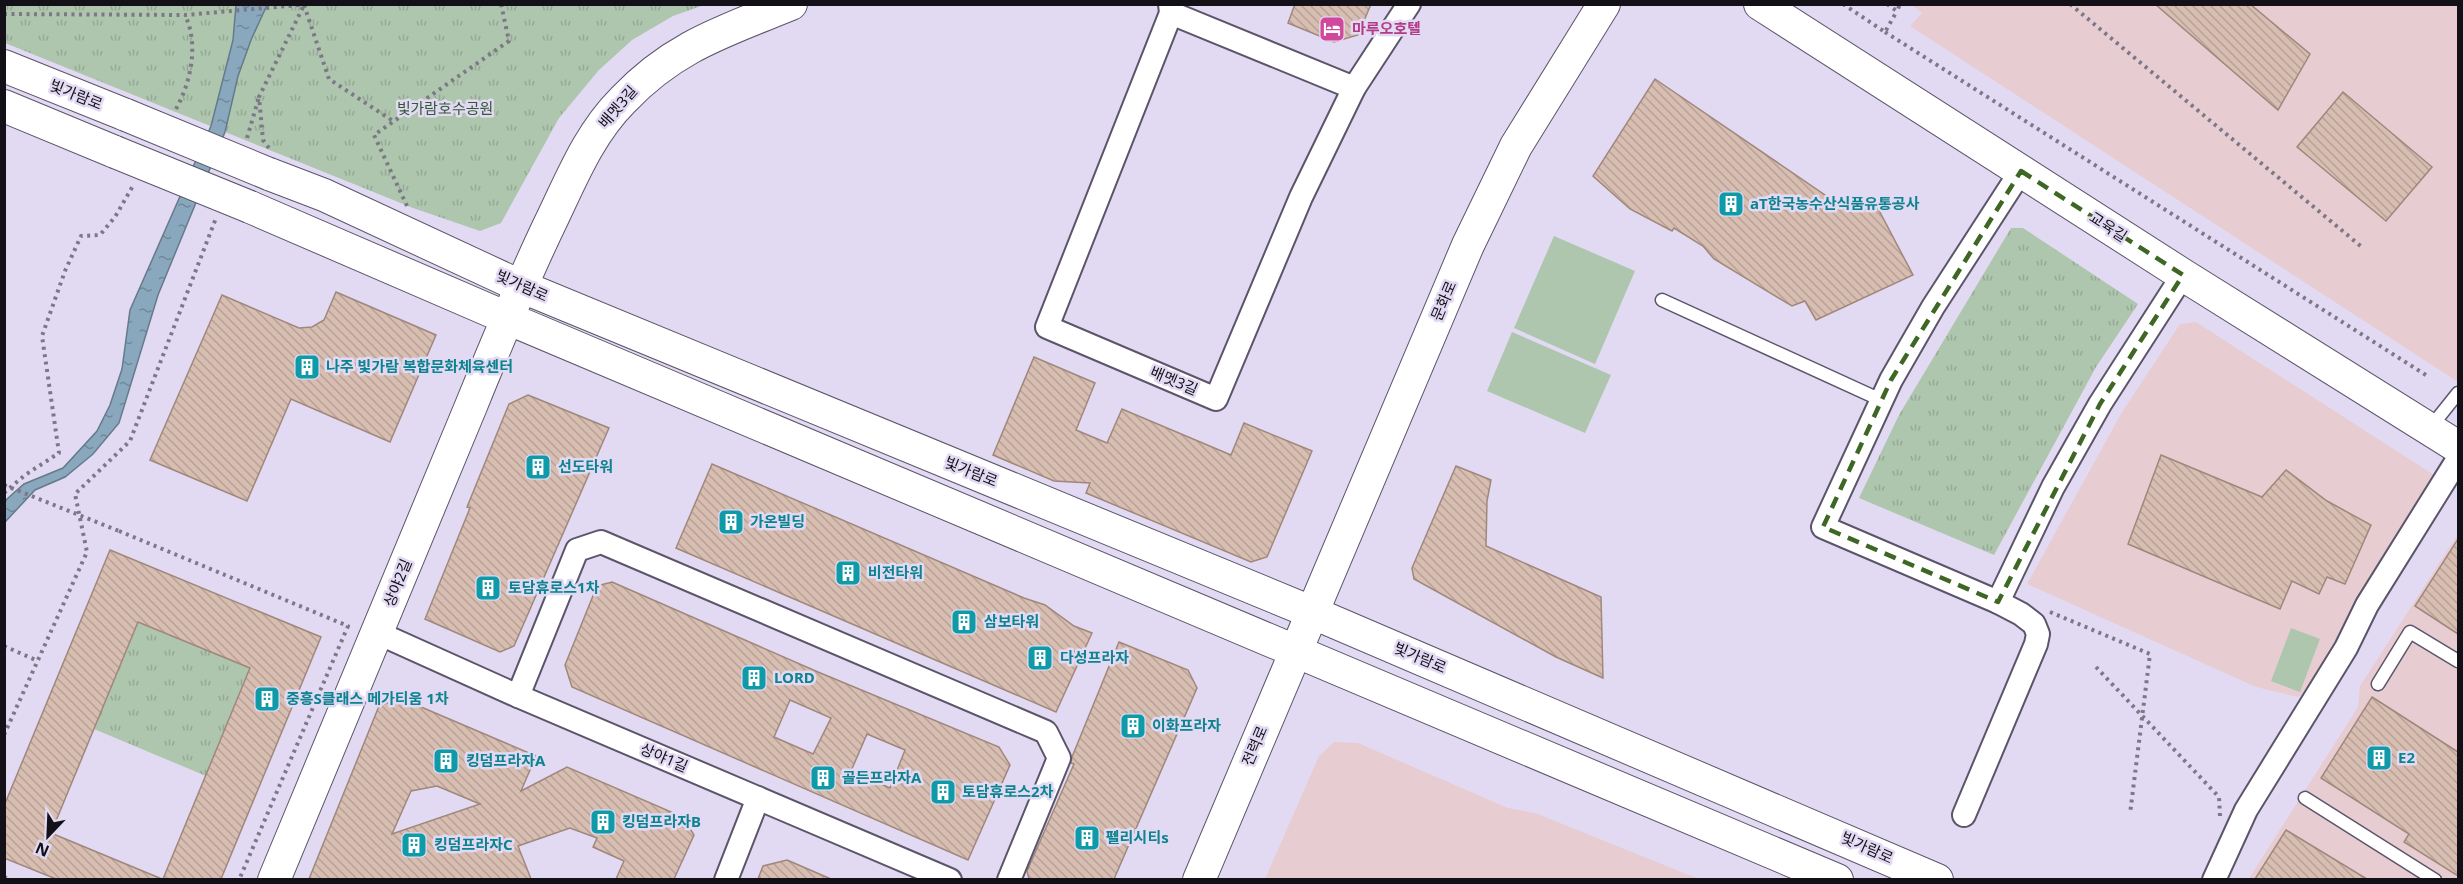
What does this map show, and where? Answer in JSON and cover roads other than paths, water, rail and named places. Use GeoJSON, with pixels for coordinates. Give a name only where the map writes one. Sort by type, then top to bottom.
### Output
{"type":"FeatureCollection","features":[{"type":"Feature","properties":{"kind":"main road","name":"배멧3길"},"geometry":{"type":"LineString","coordinates":[[520,286],[586,148],[621,101],[646,76],[668,59],[704,39],[791,4]]}},
{"type":"Feature","properties":{"kind":"main road","name":"문화로"},"geometry":{"type":"LineString","coordinates":[[1311,612],[1489,201],[1516,146],[1604,4]]}},
{"type":"Feature","properties":{"kind":"main road","name":"교육길"},"geometry":{"type":"LineString","coordinates":[[1760,4],[2183,275],[2458,447]]}},
{"type":"Feature","properties":{"kind":"main road","name":"빛가람로"},"geometry":{"type":"LineString","coordinates":[[4,66],[126,115],[272,166],[324,195],[520,286],[1311,612],[1937,879]]}},
{"type":"Feature","properties":{"kind":"main road"},"geometry":{"type":"LineString","coordinates":[[4,106],[249,207],[1836,879]]}},
{"type":"Feature","properties":{"kind":"main road","name":"상야2길"},"geometry":{"type":"LineString","coordinates":[[274,879],[378,633],[520,286]]}},
{"type":"Feature","properties":{"kind":"main road","name":"전력로"},"geometry":{"type":"LineString","coordinates":[[1199,879],[1311,612]]}},
{"type":"Feature","properties":{"kind":"street","name":"배멧3길"},"geometry":{"type":"LineString","coordinates":[[1170,9],[1047,327],[1216,399],[1301,197],[1354,88],[1409,4]]}},
{"type":"Feature","properties":{"kind":"street"},"geometry":{"type":"LineString","coordinates":[[1170,9],[1354,88]]}},
{"type":"Feature","properties":{"kind":"street"},"geometry":{"type":"LineString","coordinates":[[1964,815],[2036,644],[2038,634],[2034,624],[1998,602],[1823,527],[1881,400],[1934,307],[2021,171]]}},
{"type":"Feature","properties":{"kind":"street"},"geometry":{"type":"LineString","coordinates":[[1998,602],[2048,498],[2100,404],[2183,275]]}},
{"type":"Feature","properties":{"kind":"street"},"geometry":{"type":"LineString","coordinates":[[2214,879],[2246,810],[2346,648],[2367,605],[2458,459]]}},
{"type":"Feature","properties":{"kind":"street"},"geometry":{"type":"LineString","coordinates":[[518,696],[577,550],[601,542],[1046,732],[1059,758],[1009,879]]}},
{"type":"Feature","properties":{"kind":"street","name":"상야1길"},"geometry":{"type":"LineString","coordinates":[[378,633],[518,696],[950,879]]}},
{"type":"Feature","properties":{"kind":"street"},"geometry":{"type":"LineString","coordinates":[[726,879],[758,798]]}},
{"type":"Feature","properties":{"kind":"lane"},"geometry":{"type":"LineString","coordinates":[[1662,300],[1881,400]]}},
{"type":"Feature","properties":{"kind":"lane"},"geometry":{"type":"LineString","coordinates":[[2429,429],[2458,393]]}},
{"type":"Feature","properties":{"kind":"lane"},"geometry":{"type":"LineString","coordinates":[[2378,684],[2410,632],[2458,662]]}},
{"type":"Feature","properties":{"kind":"lane"},"geometry":{"type":"LineString","coordinates":[[2305,798],[2435,879]]}},
{"type":"Feature","properties":{"kind":"water"},"geometry":{"type":"Polygon","coordinates":[[[236,5],[267,5],[238,76],[225,132],[158,295],[119,423],[93,454],[65,477],[35,490],[5,522],[7,499],[24,484],[63,468],[97,431],[110,405],[122,369],[130,310],[211,126],[233,40],[236,5]]]}},
{"type":"Feature","properties":{"kind":"place","name":"마루오호텔"},"geometry":{"type":"Point","coordinates":[1332,29]}},
{"type":"Feature","properties":{"kind":"place","name":"aT한국농수산식품유통공사"},"geometry":{"type":"Point","coordinates":[1731,204]}},
{"type":"Feature","properties":{"kind":"place","name":"나주 빛가람 복합문화체육센터"},"geometry":{"type":"Point","coordinates":[307,367]}},
{"type":"Feature","properties":{"kind":"place","name":"선도타워"},"geometry":{"type":"Point","coordinates":[538,467]}},
{"type":"Feature","properties":{"kind":"place","name":"가온빌딩"},"geometry":{"type":"Point","coordinates":[731,522]}},
{"type":"Feature","properties":{"kind":"place","name":"비전타워"},"geometry":{"type":"Point","coordinates":[848,573]}},
{"type":"Feature","properties":{"kind":"place","name":"토담휴로스1차"},"geometry":{"type":"Point","coordinates":[488,588]}},
{"type":"Feature","properties":{"kind":"place","name":"삼보타워"},"geometry":{"type":"Point","coordinates":[964,622]}},
{"type":"Feature","properties":{"kind":"place","name":"다성프라자"},"geometry":{"type":"Point","coordinates":[1040,658]}},
{"type":"Feature","properties":{"kind":"place","name":"LORD"},"geometry":{"type":"Point","coordinates":[754,678]}},
{"type":"Feature","properties":{"kind":"place","name":"중흥S클래스 메가티움 1차"},"geometry":{"type":"Point","coordinates":[267,699]}},
{"type":"Feature","properties":{"kind":"place","name":"이화프라자"},"geometry":{"type":"Point","coordinates":[1133,726]}},
{"type":"Feature","properties":{"kind":"place","name":"E2"},"geometry":{"type":"Point","coordinates":[2379,758]}},
{"type":"Feature","properties":{"kind":"place","name":"킹덤프라자A"},"geometry":{"type":"Point","coordinates":[446,761]}},
{"type":"Feature","properties":{"kind":"place","name":"골든프라자A"},"geometry":{"type":"Point","coordinates":[823,778]}},
{"type":"Feature","properties":{"kind":"place","name":"토담휴로스2차"},"geometry":{"type":"Point","coordinates":[943,792]}},
{"type":"Feature","properties":{"kind":"place","name":"킹덤프라자B"},"geometry":{"type":"Point","coordinates":[603,822]}},
{"type":"Feature","properties":{"kind":"place","name":"펠리시티s"},"geometry":{"type":"Point","coordinates":[1087,838]}},
{"type":"Feature","properties":{"kind":"place","name":"킹덤프라자C"},"geometry":{"type":"Point","coordinates":[414,845]}},
{"type":"Feature","properties":{"kind":"park label","name":"빛가람호수공원"},"geometry":{"type":"Point","coordinates":[445,109]}}]}
